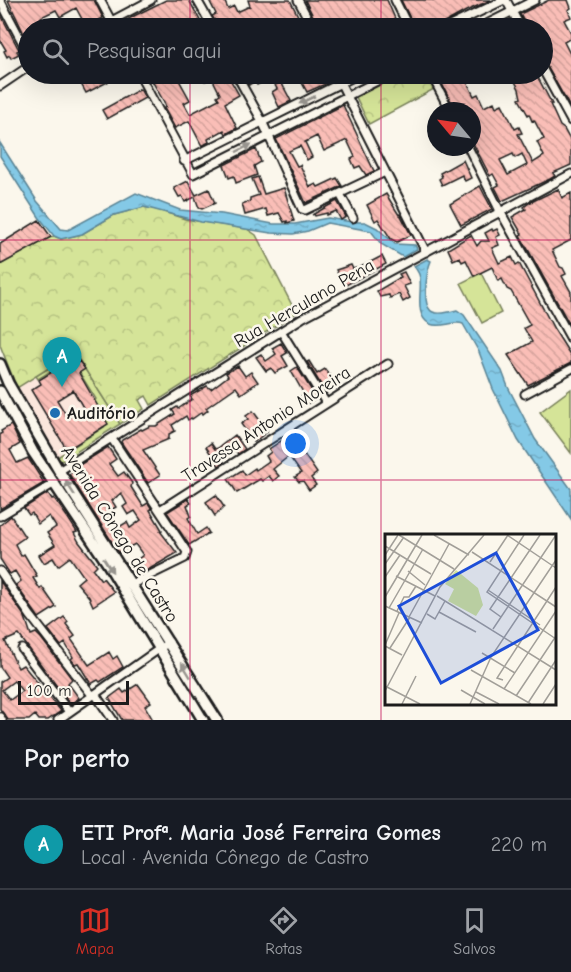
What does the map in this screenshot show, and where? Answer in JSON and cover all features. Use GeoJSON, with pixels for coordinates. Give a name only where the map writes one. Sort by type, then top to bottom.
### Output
{"type":"FeatureCollection","features":[{"type":"Feature","properties":{"kind":"main road","name":"Avenida Cônego de Castro"},"geometry":{"type":"LineString","coordinates":[[0,364],[8,383],[58,471],[217,720]]}},
{"type":"Feature","properties":{"kind":"main road","name":"Avenida Cônego de Castro"},"geometry":{"type":"LineString","coordinates":[[0,391],[18,427],[52,484],[108,564],[203,720]]}},
{"type":"Feature","properties":{"kind":"street"},"geometry":{"type":"LineString","coordinates":[[0,0],[18,35]]}},
{"type":"Feature","properties":{"kind":"street"},"geometry":{"type":"LineString","coordinates":[[100,0],[109,18]]}},
{"type":"Feature","properties":{"kind":"street"},"geometry":{"type":"LineString","coordinates":[[124,18],[151,0]]}},
{"type":"Feature","properties":{"kind":"street"},"geometry":{"type":"LineString","coordinates":[[197,0],[207,18]]}},
{"type":"Feature","properties":{"kind":"street"},"geometry":{"type":"LineString","coordinates":[[298,0],[308,18]]}},
{"type":"Feature","properties":{"kind":"street"},"geometry":{"type":"LineString","coordinates":[[395,0],[404,18]]}},
{"type":"Feature","properties":{"kind":"street"},"geometry":{"type":"LineString","coordinates":[[467,18],[505,0],[515,18]]}},
{"type":"Feature","properties":{"kind":"street"},"geometry":{"type":"LineString","coordinates":[[500,18],[535,0]]}},
{"type":"Feature","properties":{"kind":"street"},"geometry":{"type":"LineString","coordinates":[[0,86],[18,74]]}},
{"type":"Feature","properties":{"kind":"street"},"geometry":{"type":"LineString","coordinates":[[143,84],[192,173],[371,84]]}},
{"type":"Feature","properties":{"kind":"street"},"geometry":{"type":"LineString","coordinates":[[242,84],[302,209],[305,210],[385,172]]}},
{"type":"Feature","properties":{"kind":"street"},"geometry":{"type":"LineString","coordinates":[[184,161],[339,84]]}},
{"type":"Feature","properties":{"kind":"street"},"geometry":{"type":"LineString","coordinates":[[342,84],[424,253]]}},
{"type":"Feature","properties":{"kind":"street"},"geometry":{"type":"LineString","coordinates":[[436,84],[445,102]]}},
{"type":"Feature","properties":{"kind":"street"},"geometry":{"type":"LineString","coordinates":[[551,84],[571,121]]}},
{"type":"Feature","properties":{"kind":"street"},"geometry":{"type":"LineString","coordinates":[[472,156],[500,211],[571,339]]}},
{"type":"Feature","properties":{"kind":"street","name":"Rua Herculano Pena"},"geometry":{"type":"LineString","coordinates":[[58,471],[281,331],[571,174]]}},
{"type":"Feature","properties":{"kind":"street"},"geometry":{"type":"LineString","coordinates":[[340,194],[353,218]]}},
{"type":"Feature","properties":{"kind":"street"},"geometry":{"type":"LineString","coordinates":[[281,331],[326,404]]}},
{"type":"Feature","properties":{"kind":"street","name":"Travessa Antonio Moreira"},"geometry":{"type":"LineString","coordinates":[[160,510],[388,364]]}},
{"type":"Feature","properties":{"kind":"street"},"geometry":{"type":"LineString","coordinates":[[525,394],[571,369]]}},
{"type":"Feature","properties":{"kind":"street"},"geometry":{"type":"LineString","coordinates":[[112,439],[187,554],[185,558],[132,584]]}},
{"type":"Feature","properties":{"kind":"street"},"geometry":{"type":"LineString","coordinates":[[0,516],[52,484]]}},
{"type":"Feature","properties":{"kind":"street"},"geometry":{"type":"LineString","coordinates":[[0,571],[30,615],[113,720]]}},
{"type":"Feature","properties":{"kind":"street"},"geometry":{"type":"LineString","coordinates":[[58,720],[169,642]]}},
{"type":"Feature","properties":{"kind":"street"},"geometry":{"type":"LineString","coordinates":[[22,649],[69,712]]}},
{"type":"Feature","properties":{"kind":"shaded area"},"geometry":{"type":"Polygon","coordinates":[[[74,352],[120,424],[62,461],[56,458],[17,388],[74,352]]]}},
{"type":"Feature","properties":{"kind":"green space"},"geometry":{"type":"Polygon","coordinates":[[[377,84],[434,84],[436,88],[369,124],[355,95],[377,84]]]}},
{"type":"Feature","properties":{"kind":"green space"},"geometry":{"type":"Polygon","coordinates":[[[144,207],[185,219],[247,229],[256,235],[296,313],[151,405],[146,396],[139,400],[144,409],[120,424],[74,352],[17,388],[0,345],[0,265],[51,237],[61,239],[82,234],[114,215],[144,207]]]}},
{"type":"Feature","properties":{"kind":"green space"},"geometry":{"type":"Polygon","coordinates":[[[481,273],[501,313],[482,323],[461,283],[481,273]]]}},
{"type":"Feature","properties":{"kind":"green space"},"geometry":{"type":"Polygon","coordinates":[[[74,352],[78,362],[85,369],[120,424],[62,461],[56,458],[104,427],[90,404],[96,399],[71,359],[38,379],[36,376],[74,352]]]}},
{"type":"Feature","properties":{"kind":"green space"},"geometry":{"type":"Polygon","coordinates":[[[571,389],[571,453],[540,412],[571,389]]]}},
{"type":"Feature","properties":{"kind":"water"},"geometry":{"type":"Polygon","coordinates":[[[0,143],[37,201],[61,229],[68,230],[136,193],[180,210],[222,214],[273,224],[295,224],[328,218],[365,222],[377,228],[395,244],[415,245],[417,249],[403,257],[381,244],[371,231],[327,223],[293,234],[271,233],[201,222],[144,207],[114,215],[82,234],[61,239],[54,236],[39,217],[0,156],[0,143]]]}},
{"type":"Feature","properties":{"kind":"water"},"geometry":{"type":"Polygon","coordinates":[[[427,259],[431,261],[426,285],[428,307],[435,313],[457,310],[464,315],[502,371],[535,439],[571,489],[571,519],[518,440],[493,389],[479,352],[463,324],[434,325],[425,320],[422,315],[420,277],[414,266],[427,259]]]}},
{"type":"Feature","properties":{"kind":"building"},"geometry":{"type":"Polygon","coordinates":[[[8,0],[94,0],[103,18],[81,18],[76,8],[60,17],[56,10],[42,18],[18,18],[18,21],[8,0]]]}},
{"type":"Feature","properties":{"kind":"building"},"geometry":{"type":"Polygon","coordinates":[[[166,0],[189,0],[199,18],[131,18],[166,0]]]}},
{"type":"Feature","properties":{"kind":"building"},"geometry":{"type":"Polygon","coordinates":[[[209,0],[224,0],[228,9],[234,6],[237,12],[250,6],[248,0],[290,0],[299,18],[213,18],[212,16],[216,14],[209,0]]]}},
{"type":"Feature","properties":{"kind":"building"},"geometry":{"type":"Polygon","coordinates":[[[305,0],[387,0],[395,18],[314,18],[305,0]]]}},
{"type":"Feature","properties":{"kind":"building"},"geometry":{"type":"Polygon","coordinates":[[[401,0],[491,0],[453,18],[410,18],[401,0]]]}},
{"type":"Feature","properties":{"kind":"building"},"geometry":{"type":"Polygon","coordinates":[[[549,0],[568,0],[571,17],[564,20],[571,33],[571,38],[564,42],[571,56],[571,109],[553,77],[553,18],[522,18],[520,14],[549,0]]]}},
{"type":"Feature","properties":{"kind":"building"},"geometry":{"type":"Polygon","coordinates":[[[0,13],[18,48],[18,54],[11,58],[9,55],[7,57],[0,40],[0,13]]]}},
{"type":"Feature","properties":{"kind":"building"},"geometry":{"type":"Polygon","coordinates":[[[81,84],[104,84],[86,93],[81,84]]]}},
{"type":"Feature","properties":{"kind":"building"},"geometry":{"type":"Polygon","coordinates":[[[154,84],[181,84],[190,100],[184,103],[190,114],[219,99],[217,96],[220,94],[215,84],[233,84],[239,95],[225,103],[237,128],[226,134],[224,130],[208,139],[209,142],[202,146],[189,121],[175,128],[164,108],[166,107],[154,84]]]}},
{"type":"Feature","properties":{"kind":"building"},"geometry":{"type":"Polygon","coordinates":[[[282,84],[291,101],[279,107],[272,92],[277,89],[275,85],[282,84]]]}},
{"type":"Feature","properties":{"kind":"building"},"geometry":{"type":"Polygon","coordinates":[[[303,84],[325,84],[307,92],[303,84]]]}},
{"type":"Feature","properties":{"kind":"building"},"geometry":{"type":"Polygon","coordinates":[[[442,84],[468,84],[474,96],[478,94],[484,107],[494,102],[496,107],[502,104],[515,129],[519,127],[522,133],[518,134],[533,163],[544,156],[537,142],[544,139],[519,99],[521,98],[516,84],[541,84],[560,126],[571,142],[571,165],[553,173],[555,176],[550,179],[502,201],[495,187],[499,185],[493,174],[490,176],[480,156],[481,102],[451,102],[442,84]],[[513,154],[500,160],[508,175],[527,165],[522,154],[515,158],[513,154]]]}},
{"type":"Feature","properties":{"kind":"building"},"geometry":{"type":"Polygon","coordinates":[[[140,89],[145,98],[107,119],[102,110],[140,89]]]}},
{"type":"Feature","properties":{"kind":"building"},"geometry":{"type":"Polygon","coordinates":[[[343,105],[374,171],[366,175],[360,166],[355,168],[351,159],[355,157],[347,140],[324,151],[317,136],[305,142],[312,157],[307,160],[300,146],[289,151],[297,166],[300,165],[310,187],[316,184],[318,187],[337,178],[342,186],[306,203],[276,139],[343,105]]]}},
{"type":"Feature","properties":{"kind":"building"},"geometry":{"type":"Polygon","coordinates":[[[256,149],[261,162],[254,166],[257,175],[236,183],[234,176],[229,178],[224,165],[256,149]]]}},
{"type":"Feature","properties":{"kind":"building"},"geometry":{"type":"Polygon","coordinates":[[[463,160],[471,178],[465,181],[462,175],[442,185],[439,179],[442,177],[440,173],[463,160]]]}},
{"type":"Feature","properties":{"kind":"building"},"geometry":{"type":"Polygon","coordinates":[[[258,177],[264,194],[284,188],[294,221],[284,222],[279,213],[268,216],[266,209],[245,215],[242,204],[259,195],[252,179],[258,177]]]}},
{"type":"Feature","properties":{"kind":"building"},"geometry":{"type":"Polygon","coordinates":[[[188,181],[196,195],[209,189],[215,203],[202,209],[199,208],[195,197],[185,202],[174,188],[188,181]]]}},
{"type":"Feature","properties":{"kind":"building"},"geometry":{"type":"Polygon","coordinates":[[[480,186],[492,209],[461,225],[450,204],[480,186]]]}},
{"type":"Feature","properties":{"kind":"building"},"geometry":{"type":"Polygon","coordinates":[[[558,189],[562,198],[571,193],[571,240],[552,250],[566,274],[562,276],[571,292],[571,327],[512,217],[526,209],[524,207],[529,203],[558,189]]]}},
{"type":"Feature","properties":{"kind":"building"},"geometry":{"type":"Polygon","coordinates":[[[386,194],[411,235],[397,242],[391,239],[378,219],[375,221],[367,205],[386,194]]]}},
{"type":"Feature","properties":{"kind":"building"},"geometry":{"type":"Polygon","coordinates":[[[337,201],[346,217],[341,220],[336,211],[327,215],[327,213],[312,215],[337,201]]]}},
{"type":"Feature","properties":{"kind":"building"},"geometry":{"type":"Polygon","coordinates":[[[39,220],[51,237],[0,265],[0,244],[39,220]]]}},
{"type":"Feature","properties":{"kind":"building"},"geometry":{"type":"Polygon","coordinates":[[[492,229],[493,231],[497,229],[500,235],[496,237],[499,245],[492,248],[499,263],[512,257],[516,265],[519,263],[571,356],[571,363],[528,385],[508,355],[532,342],[524,328],[530,325],[511,291],[507,289],[502,279],[498,281],[492,267],[474,276],[466,260],[462,262],[460,257],[453,260],[448,249],[471,235],[477,246],[481,241],[489,241],[485,233],[492,229]]]}},
{"type":"Feature","properties":{"kind":"building"},"geometry":{"type":"Polygon","coordinates":[[[382,256],[386,264],[344,286],[336,270],[351,265],[353,269],[357,269],[382,256]]]}},
{"type":"Feature","properties":{"kind":"building"},"geometry":{"type":"Polygon","coordinates":[[[404,272],[410,284],[404,286],[410,298],[403,302],[399,294],[390,298],[389,295],[380,297],[377,291],[401,277],[399,274],[404,272]]]}},
{"type":"Feature","properties":{"kind":"building"},"geometry":{"type":"Polygon","coordinates":[[[281,343],[287,353],[282,356],[288,366],[275,373],[271,368],[266,371],[256,357],[261,354],[266,361],[276,354],[272,348],[281,343]]]}},
{"type":"Feature","properties":{"kind":"building"},"geometry":{"type":"Polygon","coordinates":[[[71,360],[74,365],[79,361],[85,369],[79,373],[108,424],[67,450],[31,390],[41,384],[39,380],[71,360]],[[73,390],[57,400],[68,418],[84,409],[73,390]]]}},
{"type":"Feature","properties":{"kind":"building"},"geometry":{"type":"Polygon","coordinates":[[[309,361],[317,374],[325,369],[334,382],[328,387],[330,390],[326,393],[307,362],[309,361]]]}},
{"type":"Feature","properties":{"kind":"building"},"geometry":{"type":"Polygon","coordinates":[[[238,366],[245,376],[251,372],[258,382],[241,394],[236,387],[206,408],[208,410],[203,414],[202,412],[188,420],[186,416],[172,425],[175,431],[169,434],[169,439],[143,450],[160,475],[148,483],[121,442],[122,440],[141,429],[156,426],[175,414],[172,410],[177,407],[178,409],[192,399],[190,396],[207,386],[211,389],[228,376],[226,373],[238,366]]]}},
{"type":"Feature","properties":{"kind":"building"},"geometry":{"type":"Polygon","coordinates":[[[297,367],[317,399],[302,406],[297,399],[304,394],[291,371],[297,367]]]}},
{"type":"Feature","properties":{"kind":"building"},"geometry":{"type":"Polygon","coordinates":[[[253,411],[267,430],[254,442],[241,424],[253,411]]]}},
{"type":"Feature","properties":{"kind":"building"},"geometry":{"type":"Polygon","coordinates":[[[11,425],[20,444],[10,450],[17,463],[28,458],[44,483],[0,509],[0,434],[11,425]]]}},
{"type":"Feature","properties":{"kind":"building"},"geometry":{"type":"Polygon","coordinates":[[[235,435],[245,449],[238,454],[235,450],[222,459],[224,462],[219,466],[206,447],[211,443],[215,449],[218,448],[235,435]]]}},
{"type":"Feature","properties":{"kind":"building"},"geometry":{"type":"Polygon","coordinates":[[[284,439],[288,446],[299,439],[305,447],[301,450],[317,473],[311,478],[316,485],[309,490],[303,481],[299,482],[295,477],[301,473],[289,456],[273,469],[279,476],[273,481],[269,476],[262,481],[260,479],[237,493],[228,479],[242,470],[245,475],[269,461],[266,456],[271,452],[269,449],[284,439]]]}},
{"type":"Feature","properties":{"kind":"building"},"geometry":{"type":"Polygon","coordinates":[[[108,447],[116,459],[109,464],[118,476],[124,472],[143,506],[148,503],[162,530],[160,531],[177,553],[146,571],[138,559],[143,555],[135,544],[119,553],[69,474],[75,471],[73,469],[108,447]],[[121,493],[112,501],[116,507],[109,511],[111,515],[108,518],[116,529],[127,522],[130,528],[141,520],[135,511],[128,515],[123,507],[127,504],[121,493]]]}},
{"type":"Feature","properties":{"kind":"building"},"geometry":{"type":"Polygon","coordinates":[[[48,493],[68,518],[77,532],[74,533],[79,542],[97,565],[93,569],[114,592],[93,606],[89,597],[77,583],[84,577],[70,557],[58,566],[53,558],[44,563],[39,555],[55,545],[47,533],[56,527],[49,516],[38,524],[32,513],[29,515],[24,508],[48,493]]]}},
{"type":"Feature","properties":{"kind":"building"},"geometry":{"type":"Polygon","coordinates":[[[216,495],[224,507],[215,516],[206,502],[216,495]]]}},
{"type":"Feature","properties":{"kind":"building"},"geometry":{"type":"Polygon","coordinates":[[[188,499],[191,503],[187,505],[191,516],[188,518],[197,534],[206,528],[209,533],[189,545],[167,512],[188,499]]]}},
{"type":"Feature","properties":{"kind":"building"},"geometry":{"type":"Polygon","coordinates":[[[11,516],[25,537],[15,544],[21,556],[24,554],[37,576],[33,578],[40,589],[42,587],[56,607],[39,618],[16,585],[21,581],[15,571],[10,574],[0,559],[0,525],[11,516]]]}},
{"type":"Feature","properties":{"kind":"building"},"geometry":{"type":"Polygon","coordinates":[[[0,581],[25,617],[31,635],[36,633],[41,638],[72,679],[68,683],[79,698],[70,704],[19,635],[5,641],[18,668],[23,665],[61,711],[48,720],[39,720],[35,715],[29,720],[8,720],[0,709],[0,682],[7,677],[0,667],[0,581]],[[14,681],[2,690],[10,700],[22,691],[14,681]]]}},
{"type":"Feature","properties":{"kind":"building"},"geometry":{"type":"Polygon","coordinates":[[[64,617],[75,636],[71,639],[89,665],[109,652],[113,659],[117,656],[123,667],[100,682],[98,680],[91,684],[78,663],[75,664],[71,659],[73,657],[65,643],[61,646],[48,629],[64,617]]]}},
{"type":"Feature","properties":{"kind":"building"},"geometry":{"type":"Polygon","coordinates":[[[138,684],[151,702],[145,706],[153,720],[122,720],[109,698],[121,689],[124,693],[138,684]]]}},
{"type":"Feature","properties":{"kind":"place","name":"ETI Profª. Maria José Ferreira Gomes"},"geometry":{"type":"Point","coordinates":[62,387]}},
{"type":"Feature","properties":{"kind":"place","name":"Auditório"},"geometry":{"type":"Point","coordinates":[55,413]}}]}
